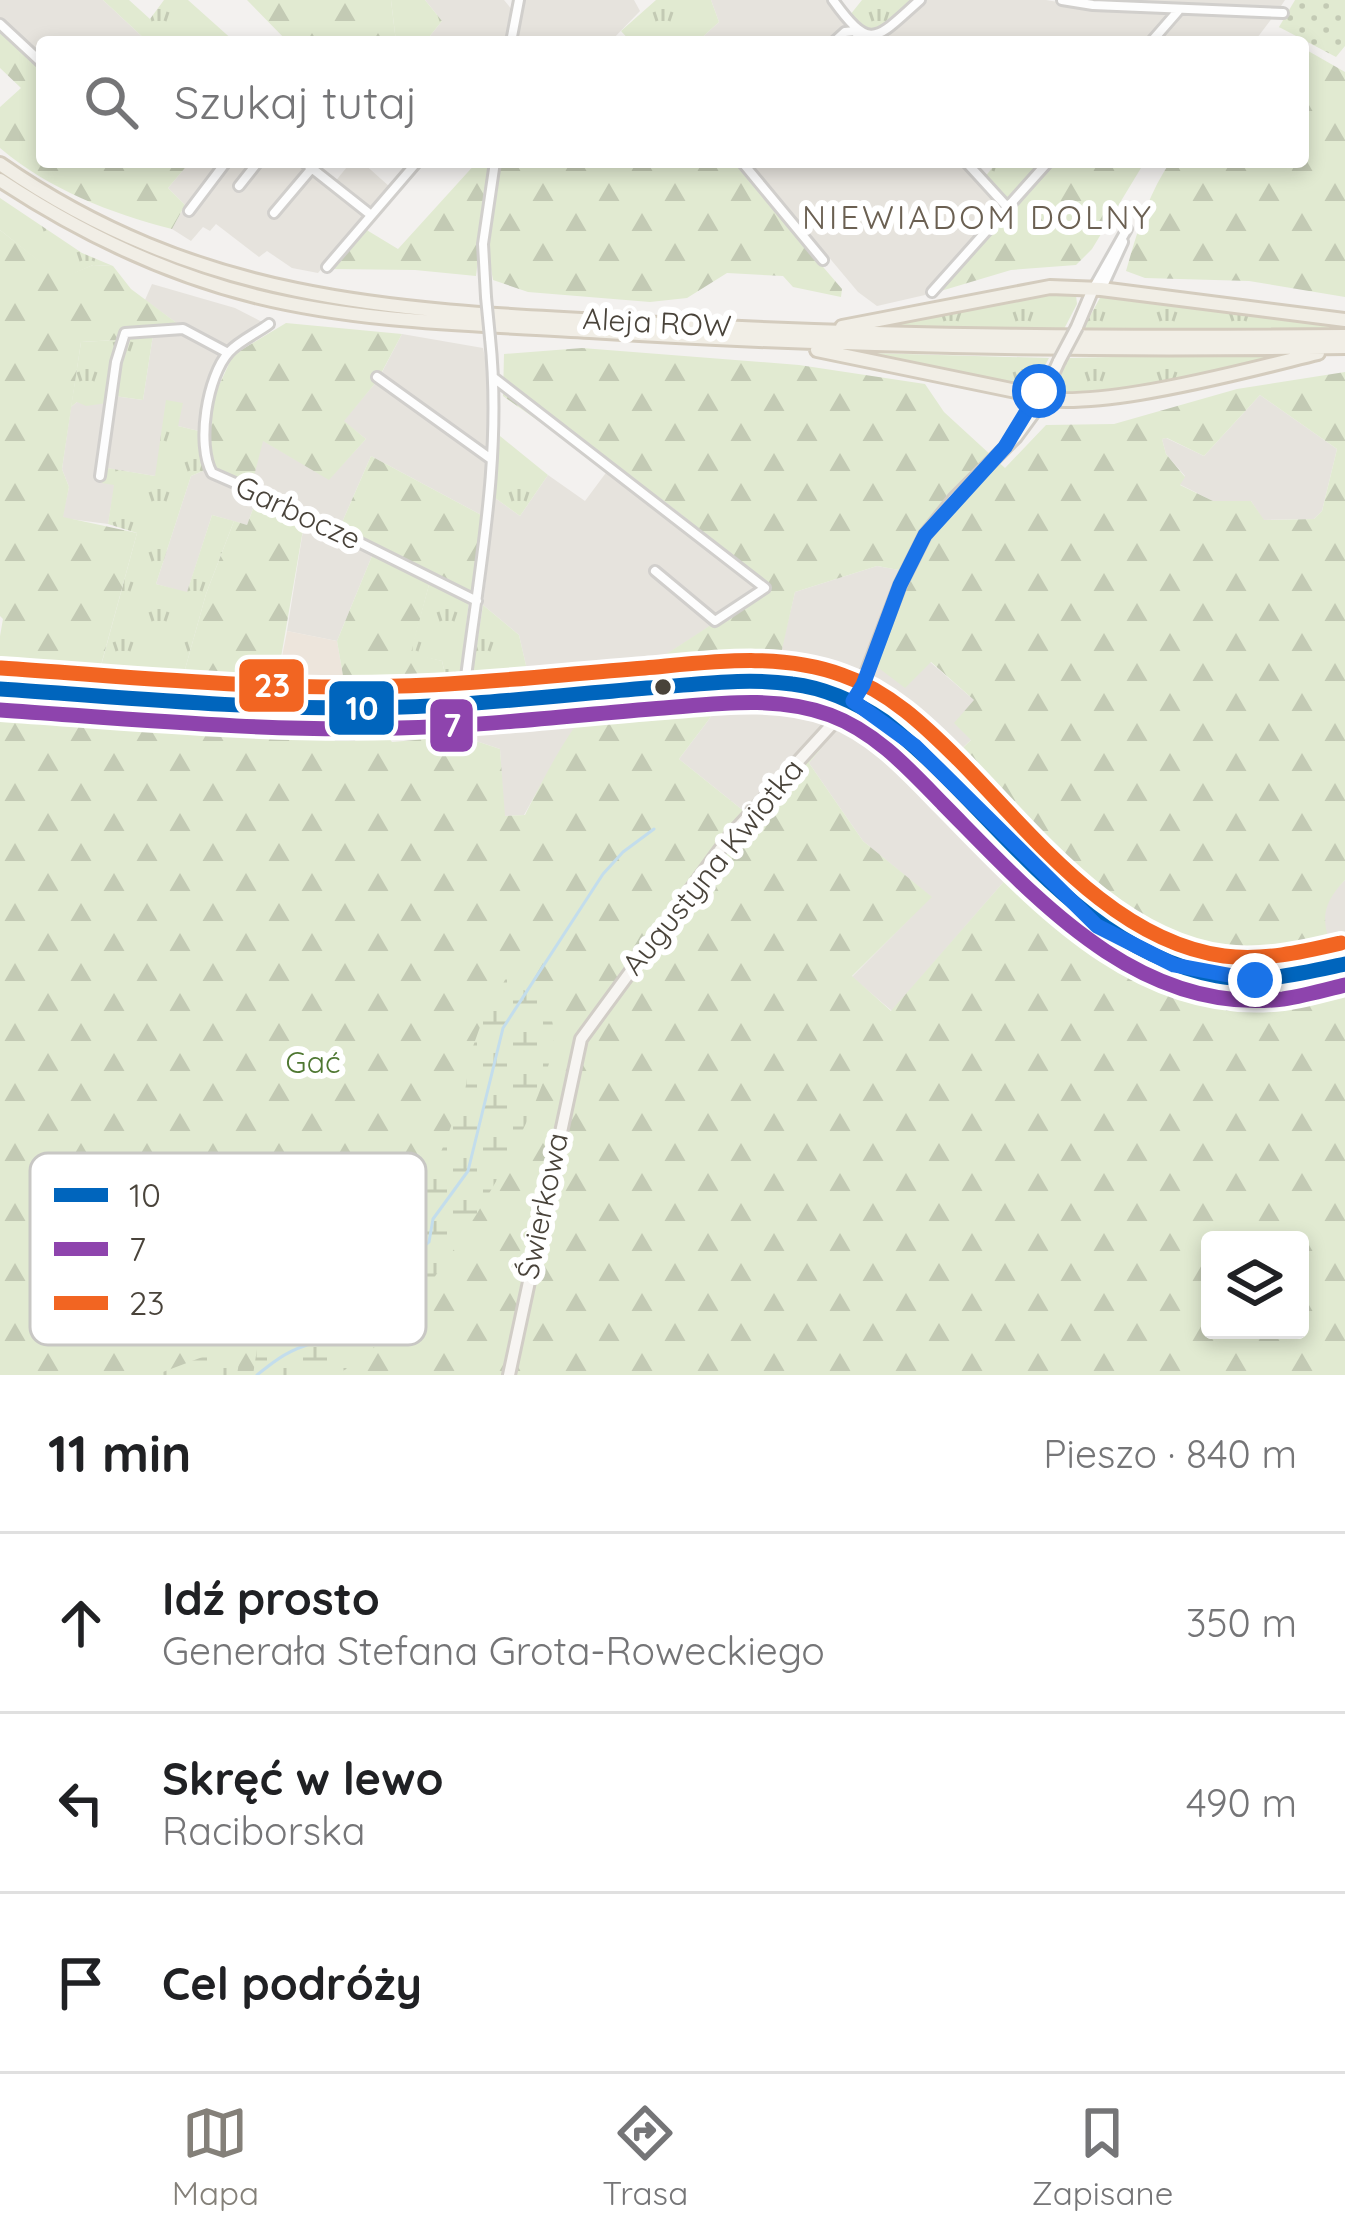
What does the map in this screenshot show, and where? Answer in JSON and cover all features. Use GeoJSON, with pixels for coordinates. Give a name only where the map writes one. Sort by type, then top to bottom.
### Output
{"type":"FeatureCollection","features":[{"type":"Feature","properties":{"kind":"main road","name":"Aleja ROW"},"geometry":{"type":"LineString","coordinates":[[0,164],[116,232],[178,258],[278,289],[419,309],[808,332],[1343,344]]}},
{"type":"Feature","properties":{"kind":"main road","name":"Aleja ROW"},"geometry":{"type":"LineString","coordinates":[[0,180],[100,241],[200,280],[291,304],[399,318],[786,344],[947,348],[1343,344]]}},
{"type":"Feature","properties":{"kind":"main road"},"geometry":{"type":"LineString","coordinates":[[808,332],[1028,290],[1097,289],[1345,320]]}},
{"type":"Feature","properties":{"kind":"main road","name":"Augustyna Kwiotka"},"geometry":{"type":"LineString","coordinates":[[580,1039],[730,836],[853,701],[925,535],[1005,447],[1053,374],[1097,289]]}},
{"type":"Feature","properties":{"kind":"main road"},"geometry":{"type":"LineString","coordinates":[[786,344],[1039,398],[1082,399],[1141,394],[1343,344]]}},
{"type":"Feature","properties":{"kind":"main road"},"geometry":{"type":"LineString","coordinates":[[0,689],[366,708],[760,681],[811,686],[853,701],[915,746],[1097,926],[1134,947],[1174,965],[1255,980],[1303,976],[1345,964]]}},
{"type":"Feature","properties":{"kind":"main road","name":"Świerkowa"},"geometry":{"type":"LineString","coordinates":[[508,1375],[580,1039]]}},
{"type":"Feature","properties":{"kind":"street"},"geometry":{"type":"LineString","coordinates":[[832,0],[858,36]]}},
{"type":"Feature","properties":{"kind":"street"},"geometry":{"type":"LineString","coordinates":[[841,36],[855,31],[868,36],[884,32],[920,0]]}},
{"type":"Feature","properties":{"kind":"street"},"geometry":{"type":"LineString","coordinates":[[1062,0],[1283,13]]}},
{"type":"Feature","properties":{"kind":"street"},"geometry":{"type":"LineString","coordinates":[[511,36],[516,3]]}},
{"type":"Feature","properties":{"kind":"street"},"geometry":{"type":"LineString","coordinates":[[1156,36],[1179,10]]}},
{"type":"Feature","properties":{"kind":"street"},"geometry":{"type":"LineString","coordinates":[[0,24],[36,57]]}},
{"type":"Feature","properties":{"kind":"street"},"geometry":{"type":"LineString","coordinates":[[188,211],[221,168]]}},
{"type":"Feature","properties":{"kind":"street"},"geometry":{"type":"LineString","coordinates":[[239,186],[253,168]]}},
{"type":"Feature","properties":{"kind":"street"},"geometry":{"type":"LineString","coordinates":[[274,213],[306,168]]}},
{"type":"Feature","properties":{"kind":"street"},"geometry":{"type":"LineString","coordinates":[[312,168],[371,215]]}},
{"type":"Feature","properties":{"kind":"street"},"geometry":{"type":"LineString","coordinates":[[327,267],[412,168]]}},
{"type":"Feature","properties":{"kind":"street"},"geometry":{"type":"LineString","coordinates":[[463,701],[489,530],[494,378],[483,244],[494,168]]}},
{"type":"Feature","properties":{"kind":"street"},"geometry":{"type":"LineString","coordinates":[[747,168],[823,260]]}},
{"type":"Feature","properties":{"kind":"street"},"geometry":{"type":"LineString","coordinates":[[971,168],[1008,208]]}},
{"type":"Feature","properties":{"kind":"street"},"geometry":{"type":"LineString","coordinates":[[932,292],[1043,168]]}},
{"type":"Feature","properties":{"kind":"street"},"geometry":{"type":"LineString","coordinates":[[1097,289],[1127,229],[1097,289]]}},
{"type":"Feature","properties":{"kind":"street"},"geometry":{"type":"LineString","coordinates":[[100,476],[116,362],[125,333],[183,329],[228,353],[268,324]]}},
{"type":"Feature","properties":{"kind":"street","name":"Garbocze"},"geometry":{"type":"LineString","coordinates":[[228,353],[206,403],[206,464],[212,473],[476,601]]}},
{"type":"Feature","properties":{"kind":"street"},"geometry":{"type":"LineString","coordinates":[[377,377],[492,460]]}},
{"type":"Feature","properties":{"kind":"street"},"geometry":{"type":"LineString","coordinates":[[494,378],[765,588],[715,621],[655,571]]}},
{"type":"Feature","properties":{"kind":"shaded area"},"geometry":{"type":"Polygon","coordinates":[[[0,0],[103,0],[142,36],[36,36],[36,54],[0,21],[0,0]]]}},
{"type":"Feature","properties":{"kind":"shaded area"},"geometry":{"type":"Polygon","coordinates":[[[425,0],[504,0],[513,11],[509,36],[430,36],[442,21],[425,0]]]}},
{"type":"Feature","properties":{"kind":"shaded area"},"geometry":{"type":"Polygon","coordinates":[[[519,0],[634,0],[640,11],[616,36],[516,36],[519,0]]]}},
{"type":"Feature","properties":{"kind":"shaded area"},"geometry":{"type":"Polygon","coordinates":[[[711,0],[826,0],[846,26],[837,36],[704,36],[719,22],[711,0]]]}},
{"type":"Feature","properties":{"kind":"shaded area"},"geometry":{"type":"Polygon","coordinates":[[[926,0],[1046,0],[1100,9],[1171,12],[1150,36],[884,36],[926,0]]]}},
{"type":"Feature","properties":{"kind":"shaded area"},"geometry":{"type":"Polygon","coordinates":[[[1129,0],[1285,0],[1279,9],[1129,0]]]}},
{"type":"Feature","properties":{"kind":"shaded area"},"geometry":{"type":"Polygon","coordinates":[[[1186,12],[1273,17],[1259,36],[1164,36],[1186,12]]]}},
{"type":"Feature","properties":{"kind":"shaded area"},"geometry":{"type":"Polygon","coordinates":[[[185,168],[309,168],[309,176],[316,173],[368,215],[318,273],[292,268],[267,251],[259,257],[216,224],[210,231],[203,227],[191,241],[172,229],[185,205],[168,188],[185,168]]]}},
{"type":"Feature","properties":{"kind":"shaded area"},"geometry":{"type":"Polygon","coordinates":[[[346,168],[369,168],[390,187],[373,210],[334,183],[346,168]]]}},
{"type":"Feature","properties":{"kind":"shaded area"},"geometry":{"type":"Polygon","coordinates":[[[754,168],[966,168],[1004,209],[925,295],[877,306],[858,292],[754,168]]]}},
{"type":"Feature","properties":{"kind":"shaded area"},"geometry":{"type":"Polygon","coordinates":[[[152,284],[235,308],[264,323],[228,347],[182,327],[145,300],[152,284]]]}},
{"type":"Feature","properties":{"kind":"shaded area"},"geometry":{"type":"Polygon","coordinates":[[[181,332],[223,355],[204,401],[203,432],[178,426],[155,476],[106,468],[114,396],[143,400],[153,335],[181,332]]]}},
{"type":"Feature","properties":{"kind":"shaded area"},"geometry":{"type":"Polygon","coordinates":[[[402,334],[483,348],[489,377],[487,450],[381,374],[402,334]]]}},
{"type":"Feature","properties":{"kind":"shaded area"},"geometry":{"type":"Polygon","coordinates":[[[377,381],[488,460],[485,517],[371,456],[340,527],[251,488],[262,440],[329,479],[366,439],[343,421],[377,381]]]}},
{"type":"Feature","properties":{"kind":"shaded area"},"geometry":{"type":"Polygon","coordinates":[[[1260,395],[1337,449],[1322,511],[1314,519],[1263,520],[1251,501],[1213,501],[1179,484],[1185,476],[1166,454],[1162,439],[1204,456],[1260,395]]]}},
{"type":"Feature","properties":{"kind":"shaded area"},"geometry":{"type":"Polygon","coordinates":[[[77,402],[107,403],[95,481],[115,484],[108,524],[62,518],[69,487],[62,469],[71,407],[77,402]]]}},
{"type":"Feature","properties":{"kind":"shaded area"},"geometry":{"type":"Polygon","coordinates":[[[205,470],[257,498],[247,525],[212,515],[187,593],[156,584],[191,476],[205,470]]]}},
{"type":"Feature","properties":{"kind":"shaded area"},"geometry":{"type":"Polygon","coordinates":[[[608,470],[618,471],[655,496],[769,588],[616,687],[531,687],[519,635],[483,605],[495,498],[520,516],[548,475],[585,501],[608,470]]]}},
{"type":"Feature","properties":{"kind":"shaded area"},"geometry":{"type":"Polygon","coordinates":[[[305,518],[374,551],[337,641],[287,631],[305,518]]]}},
{"type":"Feature","properties":{"kind":"shaded area"},"geometry":{"type":"Polygon","coordinates":[[[877,566],[899,570],[857,686],[777,667],[795,592],[877,566]]]}},
{"type":"Feature","properties":{"kind":"shaded area"},"geometry":{"type":"Polygon","coordinates":[[[287,631],[337,641],[347,699],[274,698],[287,631]]]}},
{"type":"Feature","properties":{"kind":"shaded area"},"geometry":{"type":"Polygon","coordinates":[[[930,662],[974,700],[972,739],[946,763],[866,687],[876,665],[930,662]]]}},
{"type":"Feature","properties":{"kind":"shaded area"},"geometry":{"type":"Polygon","coordinates":[[[759,694],[816,701],[837,709],[745,812],[679,759],[710,718],[719,696],[759,694]]]}},
{"type":"Feature","properties":{"kind":"shaded area"},"geometry":{"type":"Polygon","coordinates":[[[591,707],[524,815],[504,816],[500,749],[461,736],[465,716],[591,707]]]}},
{"type":"Feature","properties":{"kind":"shaded area"},"geometry":{"type":"Polygon","coordinates":[[[854,707],[954,794],[947,802],[1014,870],[892,1011],[852,977],[931,897],[863,841],[809,763],[854,707]]]}},
{"type":"Feature","properties":{"kind":"shaded area"},"geometry":{"type":"Polygon","coordinates":[[[1345,880],[1345,950],[1335,954],[1323,928],[1326,899],[1345,880]]]}},
{"type":"Feature","properties":{"kind":"green space"},"geometry":{"type":"Polygon","coordinates":[[[103,0],[129,0],[150,19],[164,0],[188,0],[228,36],[142,36],[103,0]]]}},
{"type":"Feature","properties":{"kind":"green space"},"geometry":{"type":"Polygon","coordinates":[[[247,0],[391,0],[395,36],[282,36],[247,0]]]}},
{"type":"Feature","properties":{"kind":"green space"},"geometry":{"type":"Polygon","coordinates":[[[391,0],[425,0],[442,21],[430,36],[395,36],[391,0]]]}},
{"type":"Feature","properties":{"kind":"green space"},"geometry":{"type":"Polygon","coordinates":[[[656,0],[711,0],[719,22],[704,36],[626,36],[621,31],[656,0]]]}},
{"type":"Feature","properties":{"kind":"green space"},"geometry":{"type":"Polygon","coordinates":[[[862,0],[915,0],[873,33],[850,15],[862,0]]]}},
{"type":"Feature","properties":{"kind":"green space"},"geometry":{"type":"Polygon","coordinates":[[[1295,0],[1345,0],[1345,46],[1336,57],[1309,43],[1309,36],[1296,36],[1279,27],[1295,0]]]}},
{"type":"Feature","properties":{"kind":"green space"},"geometry":{"type":"Polygon","coordinates":[[[0,32],[36,65],[36,168],[185,168],[168,188],[185,205],[172,229],[82,198],[39,176],[0,148],[0,107],[21,88],[0,68],[0,32]]]}},
{"type":"Feature","properties":{"kind":"green space"},"geometry":{"type":"Polygon","coordinates":[[[1309,51],[1345,72],[1345,297],[1249,281],[1145,278],[1126,271],[1166,168],[1309,168],[1309,51]]]}},
{"type":"Feature","properties":{"kind":"green space"},"geometry":{"type":"Polygon","coordinates":[[[472,168],[489,168],[476,276],[331,269],[365,229],[398,249],[472,168]]]}},
{"type":"Feature","properties":{"kind":"green space"},"geometry":{"type":"Polygon","coordinates":[[[499,168],[738,168],[842,289],[841,297],[793,287],[783,276],[727,273],[687,298],[650,302],[528,292],[493,280],[487,247],[499,168]]]}},
{"type":"Feature","properties":{"kind":"green space"},"geometry":{"type":"Polygon","coordinates":[[[992,168],[1039,168],[1009,204],[984,178],[992,168]]]}},
{"type":"Feature","properties":{"kind":"green space"},"geometry":{"type":"Polygon","coordinates":[[[1049,168],[1141,168],[1092,249],[1076,265],[1011,270],[934,293],[1049,168]]]}},
{"type":"Feature","properties":{"kind":"green space"},"geometry":{"type":"Polygon","coordinates":[[[0,198],[82,253],[113,266],[93,265],[61,279],[0,230],[0,198]]]}},
{"type":"Feature","properties":{"kind":"green space","name":"Gać"},"geometry":{"type":"Polygon","coordinates":[[[0,230],[61,278],[93,265],[113,266],[131,289],[182,327],[81,342],[62,469],[69,487],[63,517],[137,533],[88,713],[379,726],[392,742],[461,736],[500,749],[505,816],[525,815],[579,721],[598,702],[645,694],[631,677],[768,588],[665,502],[608,470],[503,396],[504,354],[582,348],[799,365],[925,384],[944,412],[1005,468],[1046,425],[1114,424],[1237,389],[1345,372],[1345,880],[1327,906],[1325,923],[1335,953],[1345,950],[1345,1375],[0,1375],[0,230]],[[1260,395],[1204,456],[1162,439],[1166,454],[1185,477],[1180,485],[1213,501],[1251,501],[1264,520],[1314,519],[1322,511],[1337,449],[1260,395]],[[877,566],[795,592],[778,667],[857,686],[899,570],[877,566]],[[931,662],[905,688],[876,666],[867,688],[947,763],[971,740],[954,723],[974,700],[931,662]],[[759,694],[719,696],[710,718],[679,759],[745,812],[836,709],[816,701],[759,694]],[[854,708],[809,763],[863,841],[932,897],[852,976],[891,1011],[1014,870],[946,803],[954,794],[854,708]]]}},
{"type":"Feature","properties":{"kind":"green space"},"geometry":{"type":"Polygon","coordinates":[[[1071,292],[1077,304],[1063,331],[857,328],[1028,294],[1071,292]]]}},
{"type":"Feature","properties":{"kind":"green space"},"geometry":{"type":"Polygon","coordinates":[[[1102,294],[1345,324],[1345,330],[1082,331],[1102,294]]]}},
{"type":"Feature","properties":{"kind":"green space"},"geometry":{"type":"Polygon","coordinates":[[[286,323],[402,334],[377,381],[344,421],[366,439],[329,480],[263,441],[251,488],[215,469],[211,461],[210,405],[233,355],[286,323]]]}},
{"type":"Feature","properties":{"kind":"green space"},"geometry":{"type":"Polygon","coordinates":[[[127,335],[153,335],[143,400],[114,396],[127,335]]]}},
{"type":"Feature","properties":{"kind":"green space"},"geometry":{"type":"Polygon","coordinates":[[[116,340],[107,403],[86,406],[77,402],[71,407],[81,342],[116,340]]]}},
{"type":"Feature","properties":{"kind":"green space"},"geometry":{"type":"Polygon","coordinates":[[[836,352],[1049,358],[1036,382],[1023,389],[836,352]]]}},
{"type":"Feature","properties":{"kind":"green space"},"geometry":{"type":"Polygon","coordinates":[[[1298,353],[1136,390],[1075,394],[1056,388],[1068,358],[1298,353]]]}},
{"type":"Feature","properties":{"kind":"green space"},"geometry":{"type":"Polygon","coordinates":[[[166,400],[183,403],[178,426],[203,432],[205,470],[191,476],[156,584],[187,592],[212,515],[234,521],[206,594],[179,691],[95,688],[137,533],[108,524],[114,485],[102,483],[105,455],[107,468],[155,476],[166,400]]]}},
{"type":"Feature","properties":{"kind":"green space"},"geometry":{"type":"Polygon","coordinates":[[[500,436],[548,475],[520,516],[495,498],[500,436]]]}},
{"type":"Feature","properties":{"kind":"green space"},"geometry":{"type":"Polygon","coordinates":[[[371,456],[485,517],[475,595],[340,527],[371,456]]]}},
{"type":"Feature","properties":{"kind":"green space"},"geometry":{"type":"Polygon","coordinates":[[[257,498],[305,518],[274,698],[179,691],[206,594],[234,521],[247,525],[257,498]]]}},
{"type":"Feature","properties":{"kind":"green space"},"geometry":{"type":"Polygon","coordinates":[[[374,551],[430,581],[411,653],[442,661],[450,695],[347,699],[337,641],[374,551]]]}},
{"type":"Feature","properties":{"kind":"green space"},"geometry":{"type":"Polygon","coordinates":[[[430,581],[469,601],[458,696],[450,695],[442,661],[410,654],[430,581]]]}},
{"type":"Feature","properties":{"kind":"green space"},"geometry":{"type":"Polygon","coordinates":[[[483,605],[519,635],[531,687],[480,689],[472,675],[483,605]]]}},
{"type":"Feature","properties":{"kind":"green space"},"geometry":{"type":"Polygon","coordinates":[[[506,978],[549,1007],[554,1034],[530,1115],[504,1168],[426,1288],[426,1179],[465,1091],[480,1027],[506,978]]]}},
{"type":"Feature","properties":{"kind":"green space"},"geometry":{"type":"Polygon","coordinates":[[[234,1345],[242,1345],[237,1375],[155,1375],[234,1345]]]}},
{"type":"Feature","properties":{"kind":"green space"},"geometry":{"type":"Polygon","coordinates":[[[258,1345],[376,1345],[336,1374],[253,1375],[258,1345]]]}},
{"type":"Feature","properties":{"kind":"waterway"},"geometry":{"type":"LineString","coordinates":[[426,1245],[433,1219],[468,1171],[503,1028],[603,874],[654,829]]}},
{"type":"Feature","properties":{"kind":"waterway"},"geometry":{"type":"LineString","coordinates":[[257,1375],[307,1345]]}},
{"type":"Feature","properties":{"kind":"transit line","name":"23"},"geometry":{"type":"LineString","coordinates":[[1,668],[350,687],[720,662],[794,663],[859,682],[905,711],[1077,880],[1146,929],[1184,946],[1224,956],[1283,955],[1341,943]]}},
{"type":"Feature","properties":{"kind":"transit line","name":"10"},"geometry":{"type":"LineString","coordinates":[[0,689],[228,705],[364,708],[720,682],[805,686],[840,697],[884,721],[1077,905],[1120,936],[1166,960],[1217,976],[1249,979],[1345,964]]}},
{"type":"Feature","properties":{"kind":"transit line","name":"7"},"geometry":{"type":"LineString","coordinates":[[0,710],[348,729],[461,725],[719,704],[808,709],[847,722],[877,742],[1053,911],[1136,969],[1182,989],[1231,999],[1283,999],[1345,985]]}},
{"type":"Feature","properties":{"kind":"district","name":"NIEWIADOM DOLNY"},"geometry":{"type":"Point","coordinates":[978,217]}},
{"type":"Feature","properties":{"kind":"route"},"geometry":{"type":"LineString","coordinates":[[1039,391],[1005,447],[925,535],[853,701],[915,746],[1097,926],[1174,965],[1255,980]]}}]}
